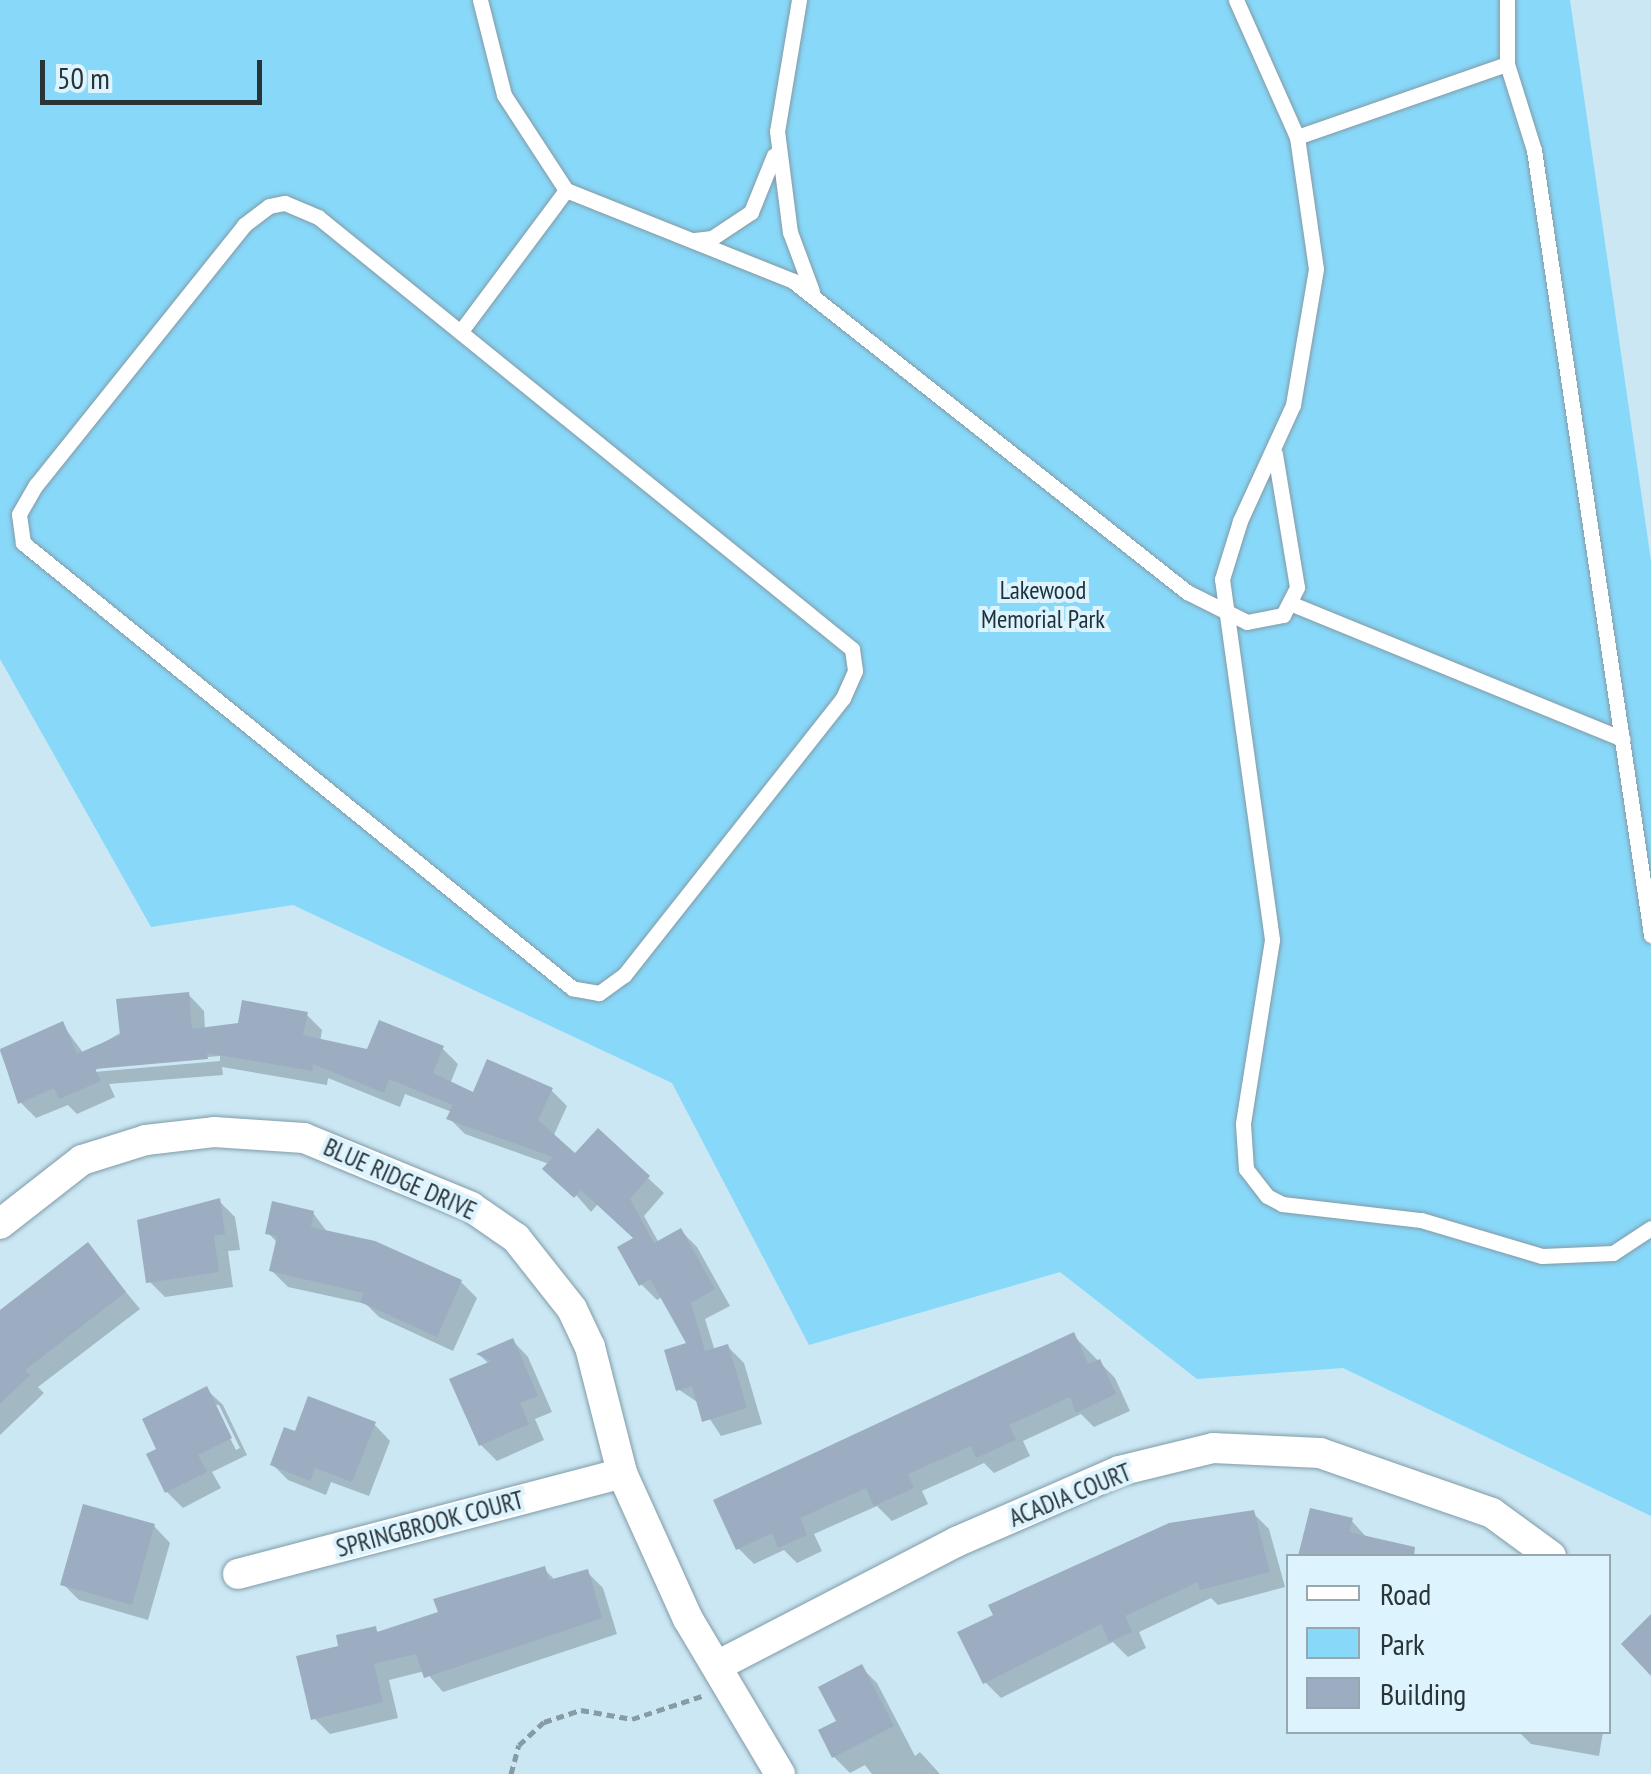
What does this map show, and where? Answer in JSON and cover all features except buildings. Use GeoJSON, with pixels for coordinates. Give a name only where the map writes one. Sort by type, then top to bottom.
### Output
{"type":"FeatureCollection","features":[{"type":"Feature","properties":{"kind":"street","name":"BLUE RIDGE DRIVE"},"geometry":{"type":"LineString","coordinates":[[0,1224],[82,1160],[163,1138],[214,1132],[304,1138],[471,1207],[516,1238],[549,1273],[590,1347],[622,1473],[722,1676],[780,1774]]}},
{"type":"Feature","properties":{"kind":"street","name":"ACADIA COURT"},"geometry":{"type":"LineString","coordinates":[[722,1676],[956,1542],[1119,1471],[1213,1448],[1320,1453],[1492,1513],[1548,1554]]}},
{"type":"Feature","properties":{"kind":"street","name":"SPRINGBROOK COURT"},"geometry":{"type":"LineString","coordinates":[[238,1574],[622,1473]]}},
{"type":"Feature","properties":{"kind":"lane"},"geometry":{"type":"LineString","coordinates":[[480,0],[504,95],[566,190],[814,294],[1187,592],[1228,618],[1266,623],[1292,604],[1296,568],[1275,454]]}},
{"type":"Feature","properties":{"kind":"lane"},"geometry":{"type":"LineString","coordinates":[[690,241],[712,238],[751,212],[773,167],[799,0]]}},
{"type":"Feature","properties":{"kind":"lane"},"geometry":{"type":"LineString","coordinates":[[1236,0],[1297,137],[1316,269],[1306,358],[1275,454],[1231,545],[1222,579],[1272,940],[1243,1124],[1246,1169],[1256,1185],[1282,1204],[1421,1220],[1542,1256],[1613,1252],[1651,1228]]}},
{"type":"Feature","properties":{"kind":"lane"},"geometry":{"type":"LineString","coordinates":[[1507,0],[1507,64],[1534,150],[1651,935]]}},
{"type":"Feature","properties":{"kind":"lane"},"geometry":{"type":"LineString","coordinates":[[1297,137],[1507,64]]}},
{"type":"Feature","properties":{"kind":"lane"},"geometry":{"type":"LineString","coordinates":[[777,132],[790,232],[814,294]]}},
{"type":"Feature","properties":{"kind":"lane"},"geometry":{"type":"LineString","coordinates":[[460,331],[566,190]]}},
{"type":"Feature","properties":{"kind":"lane"},"geometry":{"type":"LineString","coordinates":[[285,203],[318,217],[460,331],[852,649],[855,671],[843,698],[624,976],[599,993],[572,988],[62,581],[32,555],[19,528],[19,514],[36,485],[244,225],[268,206],[285,203]]}},
{"type":"Feature","properties":{"kind":"lane"},"geometry":{"type":"LineString","coordinates":[[1292,604],[1622,739]]}},
{"type":"Feature","properties":{"kind":"path"},"geometry":{"type":"LineString","coordinates":[[510,1774],[519,1745],[544,1722],[582,1710],[632,1718],[660,1713],[722,1676]]}},
{"type":"Feature","properties":{"kind":"green space","name":"Lakewood Memorial Park"},"geometry":{"type":"Polygon","coordinates":[[[0,0],[1570,0],[1651,561],[1651,1516],[1343,1368],[1197,1379],[1060,1272],[809,1345],[672,1083],[293,905],[151,927],[0,659],[0,0]]]}}]}
